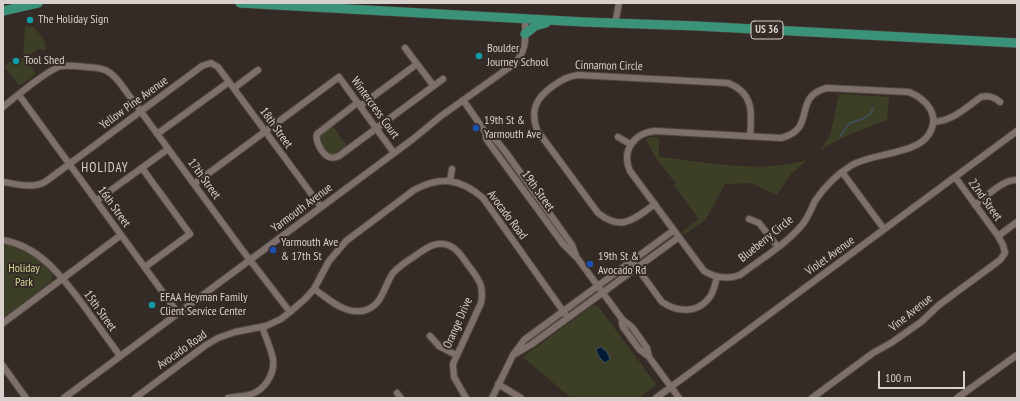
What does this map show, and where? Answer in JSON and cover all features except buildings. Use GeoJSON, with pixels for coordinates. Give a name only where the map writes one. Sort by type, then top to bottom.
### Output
{"type":"FeatureCollection","features":[{"type":"Feature","properties":{"kind":"highway"},"geometry":{"type":"LineString","coordinates":[[3,12],[38,3]]}},
{"type":"Feature","properties":{"kind":"highway","name":"US 36"},"geometry":{"type":"LineString","coordinates":[[240,3],[615,24],[697,26],[1017,43]]}},
{"type":"Feature","properties":{"kind":"highway"},"geometry":{"type":"LineString","coordinates":[[525,34],[534,26],[557,21]]}},
{"type":"Feature","properties":{"kind":"street"},"geometry":{"type":"LineString","coordinates":[[615,24],[619,3]]}},
{"type":"Feature","properties":{"kind":"street","name":"Yarmouth Avenue"},"geometry":{"type":"LineString","coordinates":[[64,398],[517,61],[523,51],[525,19]]}},
{"type":"Feature","properties":{"kind":"street"},"geometry":{"type":"LineString","coordinates":[[405,48],[433,86]]}},
{"type":"Feature","properties":{"kind":"street","name":"18th Street"},"geometry":{"type":"LineString","coordinates":[[213,64],[218,67],[234,88],[321,207]]}},
{"type":"Feature","properties":{"kind":"street","name":"Yellow Pine Avenue"},"geometry":{"type":"LineString","coordinates":[[3,182],[31,186],[40,185],[202,66],[213,64]]}},
{"type":"Feature","properties":{"kind":"street"},"geometry":{"type":"LineString","coordinates":[[417,64],[321,129],[316,138],[324,153],[329,157],[336,157],[443,79]]}},
{"type":"Feature","properties":{"kind":"street","name":"17th Street"},"geometry":{"type":"LineString","coordinates":[[3,106],[61,66],[100,68],[106,70],[115,77],[290,312]]}},
{"type":"Feature","properties":{"kind":"street"},"geometry":{"type":"LineString","coordinates":[[234,88],[258,70]]}},
{"type":"Feature","properties":{"kind":"street","name":"Cinnamon Circle"},"geometry":{"type":"LineString","coordinates":[[655,204],[631,220],[614,225],[595,210],[540,134],[535,124],[531,110],[546,91],[567,77],[578,75],[728,83],[744,90],[748,99],[751,109],[750,136]]}},
{"type":"Feature","properties":{"kind":"street","name":"Wintercress Court"},"geometry":{"type":"LineString","coordinates":[[265,131],[338,77],[394,153]]}},
{"type":"Feature","properties":{"kind":"street"},"geometry":{"type":"LineString","coordinates":[[157,134],[229,82]]}},
{"type":"Feature","properties":{"kind":"street"},"geometry":{"type":"LineString","coordinates":[[632,261],[662,302],[681,313],[702,304],[709,298],[718,277],[704,271],[628,166],[627,156],[630,144],[646,132],[655,131],[781,138],[796,132],[802,124],[811,92],[831,88],[909,92],[926,102],[934,122],[944,122],[951,119],[981,97],[991,97],[1000,102]]}},
{"type":"Feature","properties":{"kind":"street","name":"16th Street"},"geometry":{"type":"LineString","coordinates":[[19,95],[178,313]]}},
{"type":"Feature","properties":{"kind":"street","name":"19th Street"},"geometry":{"type":"LineString","coordinates":[[463,100],[486,133],[486,138],[489,143],[560,241],[578,259],[622,319],[622,325],[627,333],[639,349],[650,357],[679,398]]}},
{"type":"Feature","properties":{"kind":"street","name":"Blueberry Circle"},"geometry":{"type":"LineString","coordinates":[[718,277],[733,277],[740,275],[793,235],[802,225],[822,191],[842,172],[864,159],[917,146],[930,134],[934,122]]}},
{"type":"Feature","properties":{"kind":"street"},"geometry":{"type":"LineString","coordinates":[[194,184],[265,131]]}},
{"type":"Feature","properties":{"kind":"street","name":"Violet Avenue"},"geometry":{"type":"LineString","coordinates":[[656,398],[1017,131]]}},
{"type":"Feature","properties":{"kind":"street"},"geometry":{"type":"LineString","coordinates":[[618,137],[630,144]]}},
{"type":"Feature","properties":{"kind":"street"},"geometry":{"type":"LineString","coordinates":[[96,201],[168,149]]}},
{"type":"Feature","properties":{"kind":"street"},"geometry":{"type":"LineString","coordinates":[[142,168],[190,234],[144,267]]}},
{"type":"Feature","properties":{"kind":"street"},"geometry":{"type":"LineString","coordinates":[[450,181],[452,169]]}},
{"type":"Feature","properties":{"kind":"street"},"geometry":{"type":"LineString","coordinates":[[842,172],[884,230]]}},
{"type":"Feature","properties":{"kind":"street","name":"22nd Street"},"geometry":{"type":"LineString","coordinates":[[955,177],[998,236]]}},
{"type":"Feature","properties":{"kind":"street"},"geometry":{"type":"LineString","coordinates":[[975,205],[1006,182],[1017,180]]}},
{"type":"Feature","properties":{"kind":"street","name":"Avocado Road"},"geometry":{"type":"LineString","coordinates":[[135,398],[212,342],[235,332],[262,327],[281,319],[305,299],[314,288],[319,274],[346,241],[414,190],[435,181],[450,181],[464,184],[473,189],[483,198],[568,318]]}},
{"type":"Feature","properties":{"kind":"street"},"geometry":{"type":"LineString","coordinates":[[749,219],[759,224],[778,247]]}},
{"type":"Feature","properties":{"kind":"street"},"geometry":{"type":"LineString","coordinates":[[998,236],[1017,222]]}},
{"type":"Feature","properties":{"kind":"street"},"geometry":{"type":"LineString","coordinates":[[492,398],[513,354],[524,340],[674,230]]}},
{"type":"Feature","properties":{"kind":"street"},"geometry":{"type":"LineString","coordinates":[[3,323],[121,235]]}},
{"type":"Feature","properties":{"kind":"street","name":"Vine Avenue"},"geometry":{"type":"LineString","coordinates":[[812,398],[873,353],[896,340],[921,322],[939,305],[1000,260],[1005,253],[998,236]]}},
{"type":"Feature","properties":{"kind":"street"},"geometry":{"type":"LineString","coordinates":[[513,354],[532,344],[679,237]]}},
{"type":"Feature","properties":{"kind":"street","name":"15th Street"},"geometry":{"type":"LineString","coordinates":[[3,240],[32,250],[45,260],[63,278],[120,356]]}},
{"type":"Feature","properties":{"kind":"street","name":"Orange Drive"},"geometry":{"type":"LineString","coordinates":[[314,288],[342,309],[352,312],[362,311],[376,304],[381,299],[389,280],[400,267],[427,247],[441,244],[448,245],[456,250],[481,284],[482,294],[481,303],[453,364],[454,377],[466,398]]}},
{"type":"Feature","properties":{"kind":"street"},"geometry":{"type":"LineString","coordinates":[[228,398],[251,395],[264,386],[270,377],[273,367],[273,359],[262,327]]}},
{"type":"Feature","properties":{"kind":"street"},"geometry":{"type":"LineString","coordinates":[[430,336],[439,346],[456,355]]}},
{"type":"Feature","properties":{"kind":"street"},"geometry":{"type":"LineString","coordinates":[[957,398],[1017,354]]}},
{"type":"Feature","properties":{"kind":"street"},"geometry":{"type":"LineString","coordinates":[[3,366],[26,398]]}},
{"type":"Feature","properties":{"kind":"street"},"geometry":{"type":"LineString","coordinates":[[498,384],[521,398]]}},
{"type":"Feature","properties":{"kind":"street"},"geometry":{"type":"LineString","coordinates":[[397,392],[401,398]]}},
{"type":"Feature","properties":{"kind":"green space"},"geometry":{"type":"Polygon","coordinates":[[[25,26],[34,27],[44,40],[46,50],[38,49],[29,56],[28,62],[36,74],[19,86],[4,66],[12,60],[23,57],[25,26]]]}},
{"type":"Feature","properties":{"kind":"green space"},"geometry":{"type":"Polygon","coordinates":[[[839,94],[889,97],[887,120],[844,137],[820,150],[830,136],[839,94]]]}},
{"type":"Feature","properties":{"kind":"green space"},"geometry":{"type":"Polygon","coordinates":[[[332,125],[347,146],[336,155],[332,155],[327,151],[322,145],[319,137],[332,125]]]}},
{"type":"Feature","properties":{"kind":"green space"},"geometry":{"type":"Polygon","coordinates":[[[650,137],[659,137],[659,157],[752,167],[789,164],[807,160],[791,174],[777,195],[751,183],[725,184],[706,219],[684,235],[682,232],[699,219],[674,185],[676,184],[654,155],[646,139],[650,137]]]}},
{"type":"Feature","properties":{"kind":"green space","name":"Holiday Park"},"geometry":{"type":"Polygon","coordinates":[[[3,244],[30,255],[53,273],[52,281],[3,318],[3,244]]]}},
{"type":"Feature","properties":{"kind":"green space"},"geometry":{"type":"Polygon","coordinates":[[[596,305],[656,385],[639,398],[571,398],[523,357],[592,306],[596,305]]]}},
{"type":"Feature","properties":{"kind":"water"},"geometry":{"type":"Polygon","coordinates":[[[601,347],[607,352],[610,359],[605,363],[599,357],[596,350],[601,347]]]}},
{"type":"Feature","properties":{"kind":"waterway"},"geometry":{"type":"LineString","coordinates":[[840,136],[850,123],[865,118],[871,113],[873,108]]}},
{"type":"Feature","properties":{"kind":"place","name":"The Holiday Sign"},"geometry":{"type":"Point","coordinates":[30,20]}},
{"type":"Feature","properties":{"kind":"place","name":"Boulder Journey School"},"geometry":{"type":"Point","coordinates":[479,56]}},
{"type":"Feature","properties":{"kind":"place","name":"Tool Shed"},"geometry":{"type":"Point","coordinates":[16,61]}},
{"type":"Feature","properties":{"kind":"place","name":"19th St & Yarmouth Ave"},"geometry":{"type":"Point","coordinates":[476,128]}},
{"type":"Feature","properties":{"kind":"place","name":"Yarmouth Ave & 17th St"},"geometry":{"type":"Point","coordinates":[273,250]}},
{"type":"Feature","properties":{"kind":"place","name":"19th St & Avocado Rd"},"geometry":{"type":"Point","coordinates":[590,264]}},
{"type":"Feature","properties":{"kind":"place","name":"EFAA Heyman Family Client Service Center"},"geometry":{"type":"Point","coordinates":[152,305]}},
{"type":"Feature","properties":{"kind":"district","name":"HOLIDAY"},"geometry":{"type":"Point","coordinates":[105,168]}}]}
